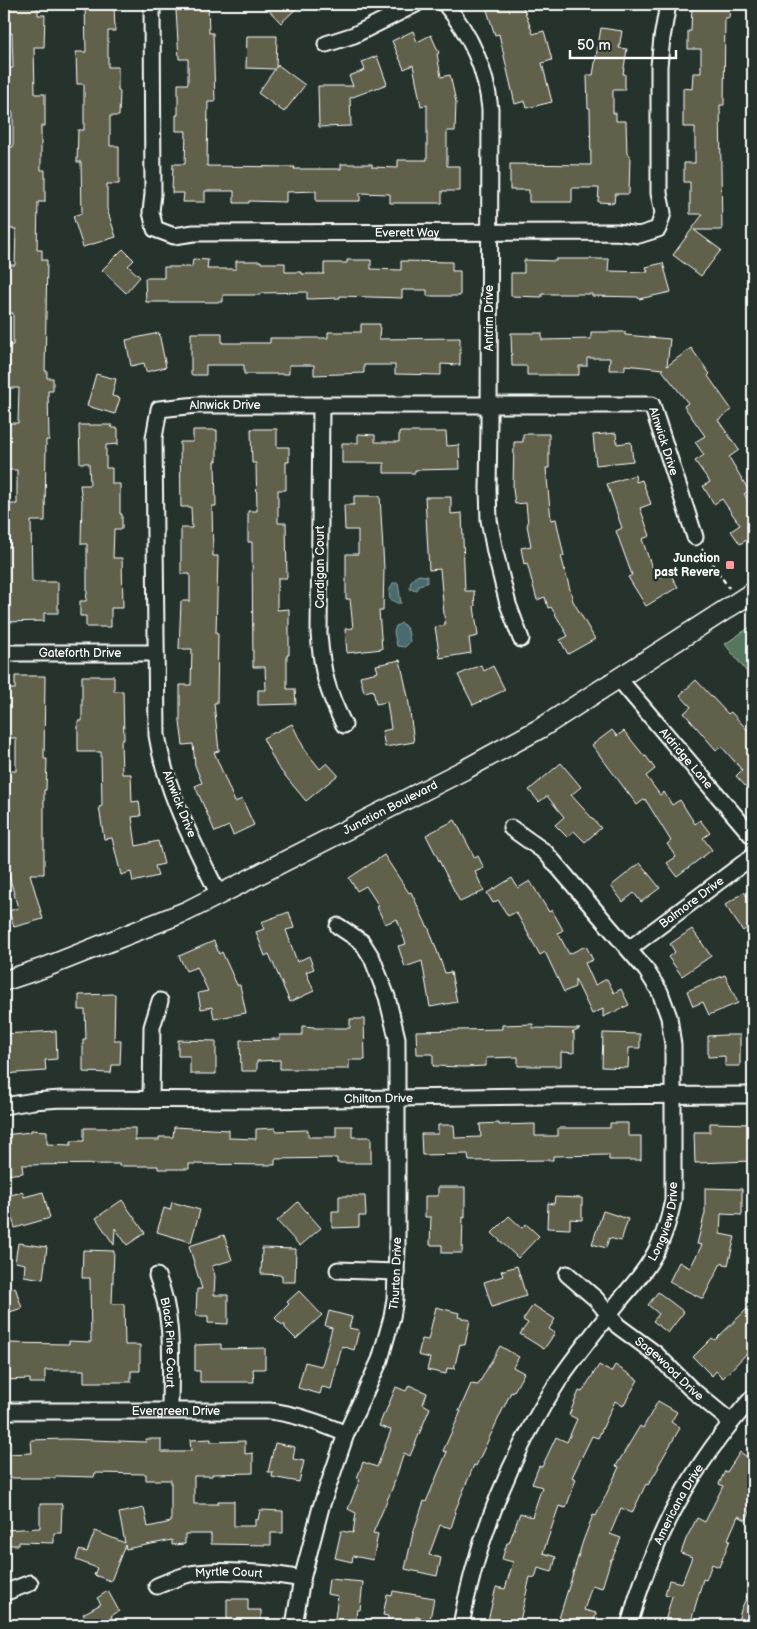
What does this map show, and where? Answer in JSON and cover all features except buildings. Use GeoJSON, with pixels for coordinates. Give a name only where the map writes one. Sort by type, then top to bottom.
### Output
{"type":"FeatureCollection","features":[{"type":"Feature","properties":{"kind":"main road","name":"Junction Boulevard"},"geometry":{"type":"LineString","coordinates":[[4,981],[139,931],[219,895],[473,766],[541,728],[746,596]]}},
{"type":"Feature","properties":{"kind":"street","name":"Everett Way"},"geometry":{"type":"LineString","coordinates":[[152,4],[153,194],[151,212],[155,229],[174,236],[204,233],[616,232],[639,235],[658,230],[663,213],[659,193],[659,66],[668,4]]}},
{"type":"Feature","properties":{"kind":"street"},"geometry":{"type":"LineString","coordinates":[[326,44],[354,35],[416,4]]}},
{"type":"Feature","properties":{"kind":"street","name":"Antrim Drive"},"geometry":{"type":"LineString","coordinates":[[445,4],[458,20],[471,42],[481,64],[488,87],[490,109],[489,520],[508,604],[521,638]]}},
{"type":"Feature","properties":{"kind":"street","name":"Alnwick Drive"},"geometry":{"type":"LineString","coordinates":[[219,895],[180,812],[161,758],[156,712],[154,438],[159,409],[197,405],[652,405],[695,537]]}},
{"type":"Feature","properties":{"kind":"street","name":"Cardigan Court"},"geometry":{"type":"LineString","coordinates":[[321,405],[319,634],[322,667],[331,698],[344,725]]}},
{"type":"Feature","properties":{"kind":"street","name":"Gateforth Drive"},"geometry":{"type":"LineString","coordinates":[[4,653],[156,653]]}},
{"type":"Feature","properties":{"kind":"street","name":"Aldridge Lane"},"geometry":{"type":"LineString","coordinates":[[619,679],[753,838]]}},
{"type":"Feature","properties":{"kind":"street","name":"Longview Drive"},"geometry":{"type":"LineString","coordinates":[[461,1625],[481,1547],[518,1456],[561,1378],[608,1314],[651,1262],[669,1221],[673,1200],[673,1044],[669,1017],[660,992],[646,970],[629,949],[550,857],[511,828]]}},
{"type":"Feature","properties":{"kind":"street","name":"Balmore Drive"},"geometry":{"type":"LineString","coordinates":[[629,949],[753,856]]}},
{"type":"Feature","properties":{"kind":"street","name":"Thurton Drive"},"geometry":{"type":"LineString","coordinates":[[294,1625],[302,1579],[321,1507],[346,1434],[380,1360],[395,1298],[397,1038],[393,1017],[380,976],[372,958],[362,942],[338,926]]}},
{"type":"Feature","properties":{"kind":"street"},"geometry":{"type":"LineString","coordinates":[[151,1099],[152,1027],[160,1001]]}},
{"type":"Feature","properties":{"kind":"street","name":"Chilton Drive"},"geometry":{"type":"LineString","coordinates":[[4,1106],[61,1099],[264,1100],[398,1097],[753,1095]]}},
{"type":"Feature","properties":{"kind":"street"},"geometry":{"type":"LineString","coordinates":[[338,1270],[396,1272]]}},
{"type":"Feature","properties":{"kind":"street","name":"Sagewood Drive"},"geometry":{"type":"LineString","coordinates":[[566,1274],[596,1299],[618,1326],[656,1354],[690,1388],[731,1422]]}},
{"type":"Feature","properties":{"kind":"street","name":"Black Pine Court"},"geometry":{"type":"LineString","coordinates":[[157,1276],[163,1290],[170,1327],[170,1410]]}},
{"type":"Feature","properties":{"kind":"street","name":"Americana Drive"},"geometry":{"type":"LineString","coordinates":[[629,1625],[651,1556],[675,1505],[696,1470],[731,1422],[753,1397]]}},
{"type":"Feature","properties":{"kind":"street","name":"Evergreen Drive"},"geometry":{"type":"LineString","coordinates":[[4,1410],[275,1412],[320,1423],[346,1434]]}},
{"type":"Feature","properties":{"kind":"street","name":"Myrtle Court"},"geometry":{"type":"LineString","coordinates":[[157,1586],[188,1575],[208,1572],[254,1572],[302,1579]]}},
{"type":"Feature","properties":{"kind":"street"},"geometry":{"type":"LineString","coordinates":[[4,1593],[30,1583]]}},
{"type":"Feature","properties":{"kind":"path"},"geometry":{"type":"LineString","coordinates":[[695,537],[746,596]]}},
{"type":"Feature","properties":{"kind":"green space"},"geometry":{"type":"Polygon","coordinates":[[[753,625],[753,680],[725,644],[753,625]]]}},
{"type":"Feature","properties":{"kind":"water"},"geometry":{"type":"Polygon","coordinates":[[[419,575],[427,576],[427,583],[419,585],[417,590],[410,589],[412,580],[419,575]]]}},
{"type":"Feature","properties":{"kind":"water"},"geometry":{"type":"Polygon","coordinates":[[[393,583],[398,583],[401,603],[390,599],[389,592],[393,583]]]}},
{"type":"Feature","properties":{"kind":"water"},"geometry":{"type":"Polygon","coordinates":[[[402,623],[408,630],[410,642],[405,647],[397,646],[394,632],[396,626],[402,623]]]}},
{"type":"Feature","properties":{"kind":"place","name":"Junction past Revere"},"geometry":{"type":"Point","coordinates":[730,565]}}]}
